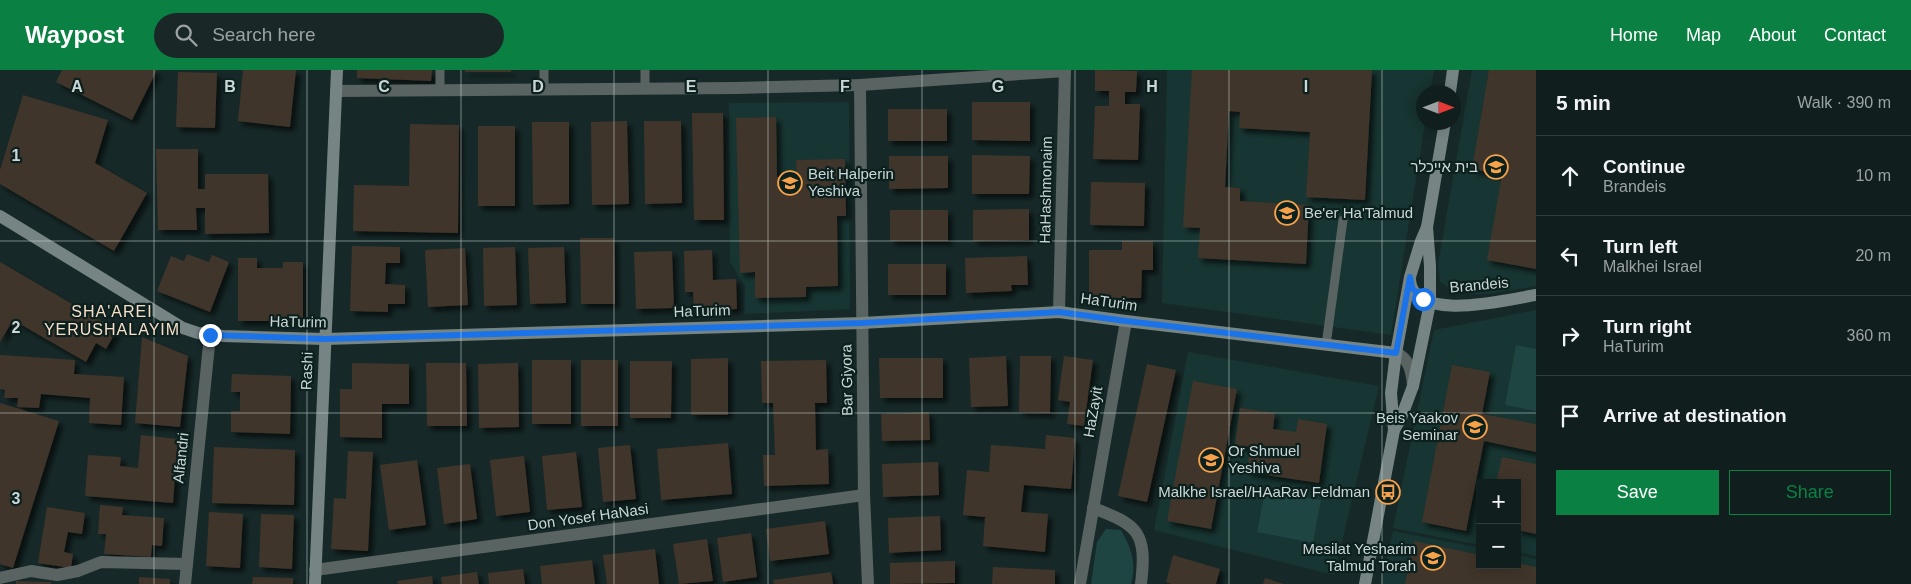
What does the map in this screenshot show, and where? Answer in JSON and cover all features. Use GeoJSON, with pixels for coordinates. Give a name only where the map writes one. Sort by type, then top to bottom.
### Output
{"type":"FeatureCollection","features":[{"type":"Feature","properties":{"kind":"street","name":"Rashi"},"geometry":{"type":"LineString","coordinates":[[315,584],[337,70]]}},
{"type":"Feature","properties":{"kind":"street"},"geometry":{"type":"LineString","coordinates":[[336,91],[860,86],[1065,70]]}},
{"type":"Feature","properties":{"kind":"street","name":"HaHashmonaim"},"geometry":{"type":"LineString","coordinates":[[1059,312],[1065,70]]}},
{"type":"Feature","properties":{"kind":"street"},"geometry":{"type":"LineString","coordinates":[[1451,85],[1453,70]]}},
{"type":"Feature","properties":{"kind":"street","name":"Bar Giyora"},"geometry":{"type":"LineString","coordinates":[[860,86],[864,495],[868,584]]}},
{"type":"Feature","properties":{"kind":"street"},"geometry":{"type":"LineString","coordinates":[[1394,430],[1402,418],[1413,386],[1430,303],[1428,227],[1444,130]]}},
{"type":"Feature","properties":{"kind":"street","name":"HaTurim"},"geometry":{"type":"LineString","coordinates":[[0,216],[182,328],[210,335],[325,339],[862,323],[1059,312],[1396,353]]}},
{"type":"Feature","properties":{"kind":"street"},"geometry":{"type":"LineString","coordinates":[[1364,584],[1394,430],[1391,392],[1396,353],[1410,277],[1421,240],[1428,227]]}},
{"type":"Feature","properties":{"kind":"street","name":"Brandeis"},"geometry":{"type":"LineString","coordinates":[[1410,277],[1415,293],[1430,303],[1464,305],[1490,303],[1536,295]]}},
{"type":"Feature","properties":{"kind":"street","name":"HaZayit"},"geometry":{"type":"LineString","coordinates":[[1080,584],[1126,321]]}},
{"type":"Feature","properties":{"kind":"street","name":"Alfandri"},"geometry":{"type":"LineString","coordinates":[[185,584],[210,335]]}},
{"type":"Feature","properties":{"kind":"street"},"geometry":{"type":"LineString","coordinates":[[1396,353],[1407,361],[1413,386]]}},
{"type":"Feature","properties":{"kind":"street","name":"Don Yosef HaNasi"},"geometry":{"type":"LineString","coordinates":[[315,570],[864,495]]}},
{"type":"Feature","properties":{"kind":"street"},"geometry":{"type":"LineString","coordinates":[[1093,508],[1120,518],[1132,527],[1141,541],[1144,559],[1141,584]]}},
{"type":"Feature","properties":{"kind":"street"},"geometry":{"type":"LineString","coordinates":[[0,578],[31,571],[57,575],[78,571],[101,562],[187,564]]}},
{"type":"Feature","properties":{"kind":"lane"},"geometry":{"type":"LineString","coordinates":[[440,70],[440,91]]}},
{"type":"Feature","properties":{"kind":"lane"},"geometry":{"type":"LineString","coordinates":[[544,70],[544,90]]}},
{"type":"Feature","properties":{"kind":"lane"},"geometry":{"type":"LineString","coordinates":[[645,70],[645,89]]}},
{"type":"Feature","properties":{"kind":"lane"},"geometry":{"type":"LineString","coordinates":[[1326,345],[1343,220]]}},
{"type":"Feature","properties":{"kind":"shaded area","name":"Be'er Ha'Talmud"},"geometry":{"type":"Polygon","coordinates":[[[1167,70],[1434,70],[1431,85],[1416,85],[1416,130],[1424,130],[1391,335],[1162,303],[1167,70]]]}},
{"type":"Feature","properties":{"kind":"shaded area","name":"בית אייכלר"},"geometry":{"type":"Polygon","coordinates":[[[1472,70],[1536,70],[1536,286],[1488,294],[1475,294],[1452,290],[1440,282],[1438,264],[1472,70]]]}},
{"type":"Feature","properties":{"kind":"shaded area","name":"Beit Halperin Yeshiva"},"geometry":{"type":"Polygon","coordinates":[[[849,102],[850,309],[744,314],[745,287],[730,262],[729,103],[849,102]]]}},
{"type":"Feature","properties":{"kind":"shaded area","name":"Beis Yaakov Seminar"},"geometry":{"type":"Polygon","coordinates":[[[1536,310],[1536,556],[1521,553],[1521,479],[1476,479],[1476,544],[1393,528],[1434,330],[1536,310]]]}},
{"type":"Feature","properties":{"kind":"shaded area"},"geometry":{"type":"Polygon","coordinates":[[[1516,345],[1536,349],[1536,411],[1505,405],[1516,345]]]}},
{"type":"Feature","properties":{"kind":"shaded area"},"geometry":{"type":"Polygon","coordinates":[[[1188,352],[1379,386],[1334,575],[1154,530],[1188,352]]]}},
{"type":"Feature","properties":{"kind":"shaded area"},"geometry":{"type":"Polygon","coordinates":[[[1265,490],[1321,500],[1313,543],[1257,532],[1265,490]]]}},
{"type":"Feature","properties":{"kind":"shaded area"},"geometry":{"type":"Polygon","coordinates":[[[1106,529],[1121,530],[1128,543],[1133,562],[1131,584],[1091,584],[1097,542],[1106,529]]]}},
{"type":"Feature","properties":{"kind":"shaded area","name":"Mesilat Yesharim Talmud Torah"},"geometry":{"type":"Polygon","coordinates":[[[1393,531],[1476,547],[1476,569],[1521,569],[1521,556],[1536,559],[1536,584],[1381,584],[1393,531]]]}},
{"type":"Feature","properties":{"kind":"building"},"geometry":{"type":"Polygon","coordinates":[[[62,70],[157,70],[132,120],[56,82],[62,70]]]}},
{"type":"Feature","properties":{"kind":"building"},"geometry":{"type":"Polygon","coordinates":[[[243,70],[296,70],[290,127],[238,121],[243,70]]]}},
{"type":"Feature","properties":{"kind":"building"},"geometry":{"type":"Polygon","coordinates":[[[357,70],[432,70],[431,81],[357,78],[357,70]]]}},
{"type":"Feature","properties":{"kind":"building"},"geometry":{"type":"Polygon","coordinates":[[[465,70],[511,70],[511,72],[465,72],[465,70]]]}},
{"type":"Feature","properties":{"kind":"building"},"geometry":{"type":"Polygon","coordinates":[[[1095,70],[1137,71],[1136,92],[1125,92],[1125,104],[1140,104],[1138,160],[1093,159],[1095,106],[1109,106],[1109,91],[1095,91],[1095,70]]]}},
{"type":"Feature","properties":{"kind":"building"},"geometry":{"type":"Polygon","coordinates":[[[1192,70],[1372,70],[1365,200],[1306,197],[1310,132],[1239,128],[1240,112],[1229,111],[1225,187],[1240,188],[1240,201],[1309,205],[1306,264],[1198,258],[1200,228],[1183,227],[1192,70]]]}},
{"type":"Feature","properties":{"kind":"building"},"geometry":{"type":"Polygon","coordinates":[[[1489,70],[1536,70],[1536,269],[1487,260],[1502,175],[1472,169],[1489,70]]]}},
{"type":"Feature","properties":{"kind":"building"},"geometry":{"type":"Polygon","coordinates":[[[178,72],[217,73],[215,128],[176,127],[178,72]]]}},
{"type":"Feature","properties":{"kind":"building"},"geometry":{"type":"Polygon","coordinates":[[[23,95],[108,120],[95,163],[147,193],[114,251],[0,184],[0,170],[23,95]]]}},
{"type":"Feature","properties":{"kind":"building"},"geometry":{"type":"Polygon","coordinates":[[[972,102],[1030,102],[1030,141],[972,140],[972,102]]]}},
{"type":"Feature","properties":{"kind":"building"},"geometry":{"type":"Polygon","coordinates":[[[888,109],[947,109],[947,141],[888,141],[888,109]]]}},
{"type":"Feature","properties":{"kind":"building"},"geometry":{"type":"Polygon","coordinates":[[[692,113],[723,113],[724,220],[694,220],[692,113]]]}},
{"type":"Feature","properties":{"kind":"building"},"geometry":{"type":"Polygon","coordinates":[[[776,117],[777,177],[797,176],[796,160],[845,159],[846,216],[837,216],[838,286],[806,287],[806,297],[755,298],[755,272],[740,273],[736,118],[776,117]]]}},
{"type":"Feature","properties":{"kind":"building"},"geometry":{"type":"Polygon","coordinates":[[[627,121],[629,204],[592,205],[591,122],[627,121]]]}},
{"type":"Feature","properties":{"kind":"building"},"geometry":{"type":"Polygon","coordinates":[[[644,121],[681,121],[682,203],[645,204],[644,121]]]}},
{"type":"Feature","properties":{"kind":"building"},"geometry":{"type":"Polygon","coordinates":[[[532,122],[569,122],[569,204],[533,205],[532,122]]]}},
{"type":"Feature","properties":{"kind":"building"},"geometry":{"type":"Polygon","coordinates":[[[410,124],[459,125],[458,233],[353,231],[354,185],[409,186],[410,124]]]}},
{"type":"Feature","properties":{"kind":"building"},"geometry":{"type":"Polygon","coordinates":[[[478,126],[515,126],[515,206],[478,206],[478,126]]]}},
{"type":"Feature","properties":{"kind":"building"},"geometry":{"type":"Polygon","coordinates":[[[156,149],[198,149],[198,189],[205,189],[205,174],[268,174],[269,233],[205,234],[205,208],[196,208],[197,230],[158,230],[156,149]]]}},
{"type":"Feature","properties":{"kind":"building"},"geometry":{"type":"Polygon","coordinates":[[[972,155],[1030,156],[1029,194],[972,194],[972,155]]]}},
{"type":"Feature","properties":{"kind":"building"},"geometry":{"type":"Polygon","coordinates":[[[889,156],[948,156],[948,188],[889,189],[889,156]]]}},
{"type":"Feature","properties":{"kind":"building"},"geometry":{"type":"Polygon","coordinates":[[[1091,182],[1145,183],[1144,226],[1090,225],[1091,182]]]}},
{"type":"Feature","properties":{"kind":"building"},"geometry":{"type":"Polygon","coordinates":[[[1029,209],[1029,240],[973,241],[973,210],[1029,209]]]}},
{"type":"Feature","properties":{"kind":"building"},"geometry":{"type":"Polygon","coordinates":[[[890,210],[948,210],[948,241],[890,241],[890,210]]]}},
{"type":"Feature","properties":{"kind":"building"},"geometry":{"type":"Polygon","coordinates":[[[580,238],[614,238],[615,304],[581,304],[580,238]]]}},
{"type":"Feature","properties":{"kind":"building"},"geometry":{"type":"Polygon","coordinates":[[[1122,241],[1153,241],[1153,270],[1142,270],[1141,298],[1089,298],[1089,250],[1122,250],[1122,241]]]}},
{"type":"Feature","properties":{"kind":"building"},"geometry":{"type":"Polygon","coordinates":[[[352,246],[400,247],[400,263],[386,263],[385,284],[405,285],[405,304],[388,304],[388,312],[350,311],[352,246]]]}},
{"type":"Feature","properties":{"kind":"building"},"geometry":{"type":"Polygon","coordinates":[[[515,247],[517,305],[484,306],[483,248],[515,247]]]}},
{"type":"Feature","properties":{"kind":"building"},"geometry":{"type":"Polygon","coordinates":[[[564,247],[566,303],[530,304],[528,248],[564,247]]]}},
{"type":"Feature","properties":{"kind":"building"},"geometry":{"type":"Polygon","coordinates":[[[465,248],[468,305],[428,307],[425,250],[465,248]]]}},
{"type":"Feature","properties":{"kind":"building"},"geometry":{"type":"Polygon","coordinates":[[[712,250],[713,280],[736,279],[737,309],[694,311],[693,292],[685,292],[684,251],[712,250]]]}},
{"type":"Feature","properties":{"kind":"building"},"geometry":{"type":"Polygon","coordinates":[[[672,251],[674,308],[636,309],[634,252],[672,251]]]}},
{"type":"Feature","properties":{"kind":"building"},"geometry":{"type":"Polygon","coordinates":[[[187,254],[209,262],[212,255],[229,262],[210,312],[157,291],[171,256],[184,261],[187,254]]]}},
{"type":"Feature","properties":{"kind":"building"},"geometry":{"type":"Polygon","coordinates":[[[1027,256],[1028,285],[1011,285],[1012,291],[966,293],[965,258],[1027,256]]]}},
{"type":"Feature","properties":{"kind":"building"},"geometry":{"type":"Polygon","coordinates":[[[238,258],[257,258],[257,268],[283,268],[283,262],[303,262],[303,321],[238,321],[238,258]]]}},
{"type":"Feature","properties":{"kind":"building"},"geometry":{"type":"Polygon","coordinates":[[[0,262],[117,330],[106,349],[96,343],[86,362],[13,320],[0,342],[0,262]]]}},
{"type":"Feature","properties":{"kind":"building"},"geometry":{"type":"Polygon","coordinates":[[[888,264],[946,264],[946,295],[888,295],[888,264]]]}},
{"type":"Feature","properties":{"kind":"building"},"geometry":{"type":"Polygon","coordinates":[[[142,337],[188,356],[180,427],[135,423],[142,337]]]}},
{"type":"Feature","properties":{"kind":"building"},"geometry":{"type":"Polygon","coordinates":[[[0,355],[75,360],[74,374],[124,377],[121,425],[89,423],[90,398],[41,394],[39,408],[17,407],[18,398],[4,398],[5,390],[0,389],[0,355]]]}},
{"type":"Feature","properties":{"kind":"building"},"geometry":{"type":"Polygon","coordinates":[[[1006,356],[1008,406],[971,407],[969,358],[1006,356]]]}},
{"type":"Feature","properties":{"kind":"building"},"geometry":{"type":"Polygon","coordinates":[[[1020,356],[1051,356],[1050,413],[1019,412],[1020,356]]]}},
{"type":"Feature","properties":{"kind":"building"},"geometry":{"type":"Polygon","coordinates":[[[1064,356],[1093,360],[1084,426],[1067,424],[1070,402],[1058,400],[1064,356]]]}},
{"type":"Feature","properties":{"kind":"building"},"geometry":{"type":"Polygon","coordinates":[[[728,358],[728,415],[691,415],[691,359],[728,358]]]}},
{"type":"Feature","properties":{"kind":"building"},"geometry":{"type":"Polygon","coordinates":[[[879,358],[943,358],[943,398],[880,398],[879,358]]]}},
{"type":"Feature","properties":{"kind":"building"},"geometry":{"type":"Polygon","coordinates":[[[532,360],[571,360],[571,424],[532,424],[532,360]]]}},
{"type":"Feature","properties":{"kind":"building"},"geometry":{"type":"Polygon","coordinates":[[[581,360],[618,360],[618,426],[581,426],[581,360]]]}},
{"type":"Feature","properties":{"kind":"building"},"geometry":{"type":"Polygon","coordinates":[[[826,360],[827,403],[815,403],[816,450],[828,449],[829,484],[764,486],[763,455],[775,455],[773,403],[762,403],[761,361],[826,360]]]}},
{"type":"Feature","properties":{"kind":"building"},"geometry":{"type":"Polygon","coordinates":[[[630,361],[672,361],[671,418],[630,418],[630,361]]]}},
{"type":"Feature","properties":{"kind":"building"},"geometry":{"type":"Polygon","coordinates":[[[352,363],[409,364],[409,404],[382,404],[382,438],[340,437],[340,389],[352,389],[352,363]]]}},
{"type":"Feature","properties":{"kind":"building"},"geometry":{"type":"Polygon","coordinates":[[[426,363],[466,363],[467,426],[427,426],[426,363]]]}},
{"type":"Feature","properties":{"kind":"building"},"geometry":{"type":"Polygon","coordinates":[[[518,363],[519,427],[479,428],[478,364],[518,363]]]}},
{"type":"Feature","properties":{"kind":"building"},"geometry":{"type":"Polygon","coordinates":[[[1147,364],[1176,370],[1147,502],[1118,496],[1147,364]]]}},
{"type":"Feature","properties":{"kind":"building"},"geometry":{"type":"Polygon","coordinates":[[[1452,365],[1490,372],[1482,414],[1536,424],[1536,452],[1484,441],[1466,531],[1422,522],[1452,365]]]}},
{"type":"Feature","properties":{"kind":"building"},"geometry":{"type":"Polygon","coordinates":[[[232,374],[291,376],[290,434],[231,432],[231,411],[240,411],[240,392],[231,392],[232,374]]]}},
{"type":"Feature","properties":{"kind":"building"},"geometry":{"type":"Polygon","coordinates":[[[1193,381],[1237,389],[1211,529],[1167,521],[1193,381]]]}},
{"type":"Feature","properties":{"kind":"building"},"geometry":{"type":"Polygon","coordinates":[[[0,403],[59,421],[13,568],[0,564],[0,403]]]}},
{"type":"Feature","properties":{"kind":"building"},"geometry":{"type":"Polygon","coordinates":[[[1240,408],[1275,413],[1273,429],[1296,432],[1298,419],[1327,424],[1319,483],[1247,472],[1250,447],[1235,445],[1240,408]]]}},
{"type":"Feature","properties":{"kind":"building"},"geometry":{"type":"Polygon","coordinates":[[[929,412],[930,440],[882,441],[881,414],[929,412]]]}},
{"type":"Feature","properties":{"kind":"building"},"geometry":{"type":"Polygon","coordinates":[[[141,435],[178,439],[173,503],[85,496],[88,455],[121,457],[120,466],[138,468],[141,435]]]}},
{"type":"Feature","properties":{"kind":"building"},"geometry":{"type":"Polygon","coordinates":[[[1046,435],[1075,438],[1071,489],[1024,485],[1021,512],[1048,514],[1045,552],[983,546],[985,517],[963,515],[967,470],[989,472],[991,445],[1045,449],[1046,435]]]}},
{"type":"Feature","properties":{"kind":"building"},"geometry":{"type":"Polygon","coordinates":[[[728,443],[732,494],[661,500],[657,449],[728,443]]]}},
{"type":"Feature","properties":{"kind":"building"},"geometry":{"type":"Polygon","coordinates":[[[630,445],[636,499],[603,502],[598,448],[630,445]]]}},
{"type":"Feature","properties":{"kind":"building"},"geometry":{"type":"Polygon","coordinates":[[[214,447],[295,450],[294,505],[212,503],[214,447]]]}},
{"type":"Feature","properties":{"kind":"building"},"geometry":{"type":"Polygon","coordinates":[[[348,451],[373,452],[368,551],[331,549],[334,498],[346,499],[348,451]]]}},
{"type":"Feature","properties":{"kind":"building"},"geometry":{"type":"Polygon","coordinates":[[[576,452],[582,507],[547,510],[542,456],[576,452]]]}},
{"type":"Feature","properties":{"kind":"building"},"geometry":{"type":"Polygon","coordinates":[[[524,456],[530,512],[496,516],[490,460],[524,456]]]}},
{"type":"Feature","properties":{"kind":"building"},"geometry":{"type":"Polygon","coordinates":[[[1502,457],[1536,464],[1536,534],[1521,531],[1521,479],[1497,479],[1502,457]]]}},
{"type":"Feature","properties":{"kind":"building"},"geometry":{"type":"Polygon","coordinates":[[[417,460],[426,525],[389,530],[380,465],[417,460]]]}},
{"type":"Feature","properties":{"kind":"building"},"geometry":{"type":"Polygon","coordinates":[[[938,462],[939,495],[883,497],[882,464],[938,462]]]}},
{"type":"Feature","properties":{"kind":"building"},"geometry":{"type":"Polygon","coordinates":[[[470,464],[477,519],[444,524],[437,468],[470,464]]]}},
{"type":"Feature","properties":{"kind":"building"},"geometry":{"type":"Polygon","coordinates":[[[100,505],[123,507],[122,515],[164,518],[162,546],[152,545],[151,557],[104,554],[106,534],[98,534],[100,505]]]}},
{"type":"Feature","properties":{"kind":"building"},"geometry":{"type":"Polygon","coordinates":[[[47,507],[85,513],[82,534],[68,532],[64,552],[73,554],[71,568],[38,563],[47,507]]]}},
{"type":"Feature","properties":{"kind":"building"},"geometry":{"type":"Polygon","coordinates":[[[209,512],[243,514],[240,568],[206,566],[209,512]]]}},
{"type":"Feature","properties":{"kind":"building"},"geometry":{"type":"Polygon","coordinates":[[[261,514],[294,515],[292,569],[259,567],[261,514]]]}},
{"type":"Feature","properties":{"kind":"building"},"geometry":{"type":"Polygon","coordinates":[[[940,516],[941,550],[889,553],[888,518],[940,516]]]}},
{"type":"Feature","properties":{"kind":"building"},"geometry":{"type":"Polygon","coordinates":[[[825,521],[829,554],[770,561],[766,529],[825,521]]]}},
{"type":"Feature","properties":{"kind":"building"},"geometry":{"type":"Polygon","coordinates":[[[751,533],[757,577],[723,582],[717,538],[751,533]]]}},
{"type":"Feature","properties":{"kind":"building"},"geometry":{"type":"Polygon","coordinates":[[[707,539],[713,581],[679,584],[673,544],[707,539]]]}},
{"type":"Feature","properties":{"kind":"building","name":"Mesilat Yesharim Talmud Torah"},"geometry":{"type":"Polygon","coordinates":[[[1414,541],[1476,554],[1476,569],[1521,569],[1521,564],[1536,567],[1536,584],[1405,584],[1414,541]]]}},
{"type":"Feature","properties":{"kind":"building"},"geometry":{"type":"Polygon","coordinates":[[[655,549],[659,584],[607,584],[603,555],[655,549]]]}},
{"type":"Feature","properties":{"kind":"building"},"geometry":{"type":"Polygon","coordinates":[[[1173,555],[1220,569],[1216,584],[1171,584],[1166,582],[1173,555]]]}},
{"type":"Feature","properties":{"kind":"building"},"geometry":{"type":"Polygon","coordinates":[[[592,560],[595,584],[542,584],[540,566],[592,560]]]}},
{"type":"Feature","properties":{"kind":"building"},"geometry":{"type":"Polygon","coordinates":[[[955,561],[955,583],[890,584],[890,563],[955,561]]]}},
{"type":"Feature","properties":{"kind":"building"},"geometry":{"type":"Polygon","coordinates":[[[993,567],[1055,570],[1055,584],[992,584],[993,567]]]}},
{"type":"Feature","properties":{"kind":"building"},"geometry":{"type":"Polygon","coordinates":[[[523,569],[525,584],[489,584],[488,573],[523,569]]]}},
{"type":"Feature","properties":{"kind":"building"},"geometry":{"type":"Polygon","coordinates":[[[477,572],[479,584],[442,584],[441,577],[477,572]]]}},
{"type":"Feature","properties":{"kind":"building"},"geometry":{"type":"Polygon","coordinates":[[[831,572],[833,584],[774,584],[773,580],[831,572]]]}},
{"type":"Feature","properties":{"kind":"building"},"geometry":{"type":"Polygon","coordinates":[[[432,576],[433,584],[398,584],[397,581],[432,576]]]}},
{"type":"Feature","properties":{"kind":"building"},"geometry":{"type":"Polygon","coordinates":[[[139,577],[170,579],[170,584],[139,584],[139,577]]]}},
{"type":"Feature","properties":{"kind":"building"},"geometry":{"type":"Polygon","coordinates":[[[253,577],[293,578],[293,584],[252,584],[253,577]]]}},
{"type":"Feature","properties":{"kind":"building"},"geometry":{"type":"Polygon","coordinates":[[[1265,578],[1284,584],[1263,584],[1265,578]]]}},
{"type":"Feature","properties":{"kind":"building"},"geometry":{"type":"Polygon","coordinates":[[[16,581],[51,582],[51,584],[16,584],[16,581]]]}},
{"type":"Feature","properties":{"kind":"place","name":"בית אייכלר"},"geometry":{"type":"Point","coordinates":[1496,167]}},
{"type":"Feature","properties":{"kind":"place","name":"Beit Halperin Yeshiva"},"geometry":{"type":"Point","coordinates":[790,183]}},
{"type":"Feature","properties":{"kind":"place","name":"Be'er Ha'Talmud"},"geometry":{"type":"Point","coordinates":[1287,213]}},
{"type":"Feature","properties":{"kind":"place","name":"Beis Yaakov Seminar"},"geometry":{"type":"Point","coordinates":[1475,427]}},
{"type":"Feature","properties":{"kind":"place","name":"Or Shmuel Yeshiva"},"geometry":{"type":"Point","coordinates":[1211,460]}},
{"type":"Feature","properties":{"kind":"place","name":"Malkhe Israel/HAaRav Feldman"},"geometry":{"type":"Point","coordinates":[1388,492]}},
{"type":"Feature","properties":{"kind":"place","name":"Mesilat Yesharim Talmud Torah"},"geometry":{"type":"Point","coordinates":[1433,558]}},
{"type":"Feature","properties":{"kind":"district","name":"SHA'AREI YERUSHALAYIM"},"geometry":{"type":"Point","coordinates":[112,320]}},
{"type":"Feature","properties":{"kind":"route"},"geometry":{"type":"LineString","coordinates":[[210,335],[325,339],[862,323],[1059,312],[1396,353],[1410,277],[1412,288],[1423,299]]}}]}
